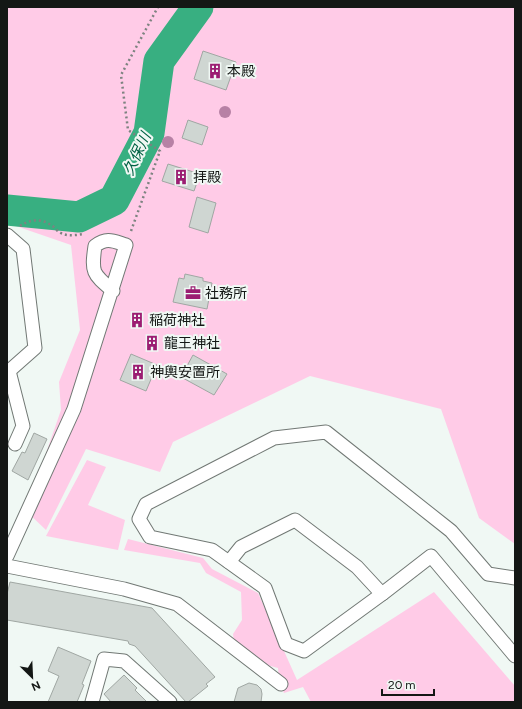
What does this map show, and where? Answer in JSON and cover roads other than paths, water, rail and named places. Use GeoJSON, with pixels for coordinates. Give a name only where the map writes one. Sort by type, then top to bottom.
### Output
{"type":"FeatureCollection","features":[{"type":"Feature","properties":{"kind":"street"},"geometry":{"type":"LineString","coordinates":[[8,235],[23,249],[35,348],[8,371],[23,426],[15,444]]}},
{"type":"Feature","properties":{"kind":"street"},"geometry":{"type":"LineString","coordinates":[[7,556],[74,409],[113,291],[126,245],[109,240],[95,246],[92,264],[94,272],[98,278],[113,291]]}},
{"type":"Feature","properties":{"kind":"street"},"geometry":{"type":"LineString","coordinates":[[515,578],[488,574],[451,531],[326,432],[274,438],[146,504],[139,519],[150,537],[212,550],[265,588],[286,644],[304,651],[431,556],[515,656]]}},
{"type":"Feature","properties":{"kind":"street"},"geometry":{"type":"LineString","coordinates":[[228,562],[241,547],[295,520],[357,567],[382,594]]}},
{"type":"Feature","properties":{"kind":"street"},"geometry":{"type":"LineString","coordinates":[[7,566],[124,589],[177,604],[281,684]]}},
{"type":"Feature","properties":{"kind":"street"},"geometry":{"type":"LineString","coordinates":[[92,702],[104,659],[124,661],[170,702]]}},
{"type":"Feature","properties":{"kind":"waterway","name":"久保川"},"geometry":{"type":"LineString","coordinates":[[7,210],[79,217],[114,200],[149,133],[159,61],[198,7]]}},
{"type":"Feature","properties":{"kind":"place","name":"本殿"},"geometry":{"type":"Point","coordinates":[215,71]}},
{"type":"Feature","properties":{"kind":"place","name":"拝殿"},"geometry":{"type":"Point","coordinates":[181,177]}},
{"type":"Feature","properties":{"kind":"place","name":"社務所"},"geometry":{"type":"Point","coordinates":[193,293]}},
{"type":"Feature","properties":{"kind":"place","name":"稲荷神社"},"geometry":{"type":"Point","coordinates":[137,320]}},
{"type":"Feature","properties":{"kind":"place","name":"龍王神社"},"geometry":{"type":"Point","coordinates":[152,343]}},
{"type":"Feature","properties":{"kind":"place","name":"神輿安置所"},"geometry":{"type":"Point","coordinates":[138,372]}}]}
